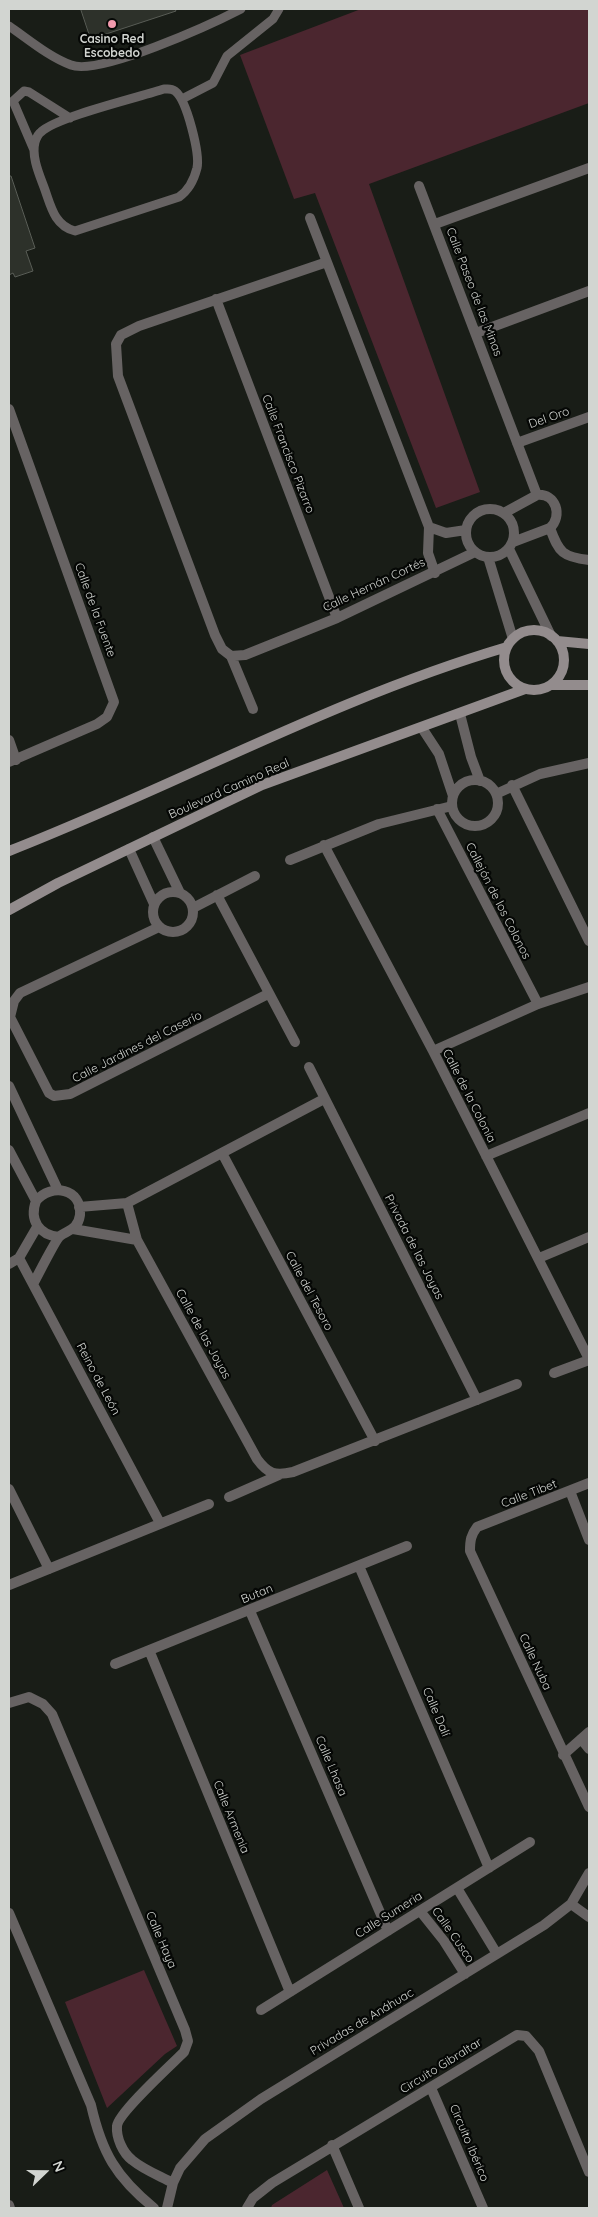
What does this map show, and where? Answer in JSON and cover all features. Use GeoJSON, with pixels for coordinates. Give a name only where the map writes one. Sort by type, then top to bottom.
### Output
{"type":"FeatureCollection","features":[{"type":"Feature","properties":{"kind":"street","name":"Calle Paseo de las Minas"},"geometry":{"type":"LineString","coordinates":[[537,495],[435,224],[589,168]]}},
{"type":"Feature","properties":{"kind":"street"},"geometry":{"type":"LineString","coordinates":[[419,186],[435,224]]}},
{"type":"Feature","properties":{"kind":"street","name":"Calle Hernán Cortés"},"geometry":{"type":"LineString","coordinates":[[232,656],[245,655],[260,650],[337,618],[435,573],[428,554],[429,527],[310,218]]}},
{"type":"Feature","properties":{"kind":"street"},"geometry":{"type":"LineString","coordinates":[[253,708],[232,656],[222,649],[215,635],[118,376],[116,344],[121,335],[140,326],[327,262]]}},
{"type":"Feature","properties":{"kind":"street"},"geometry":{"type":"LineString","coordinates":[[476,333],[589,291]]}},
{"type":"Feature","properties":{"kind":"street","name":"Calle Francisco Pizarro"},"geometry":{"type":"LineString","coordinates":[[216,299],[337,618]]}},
{"type":"Feature","properties":{"kind":"street","name":"Calle de la Fuente"},"geometry":{"type":"LineString","coordinates":[[9,409],[114,702],[107,716],[97,724],[12,761]]}},
{"type":"Feature","properties":{"kind":"street","name":"Del Oro"},"geometry":{"type":"LineString","coordinates":[[518,443],[589,417]]}},
{"type":"Feature","properties":{"kind":"street"},"geometry":{"type":"LineString","coordinates":[[504,513],[537,495],[548,497],[556,507],[556,520],[550,528],[511,545],[503,554],[488,557],[475,552],[470,546],[466,530],[473,516],[480,511],[488,509],[504,513],[513,526],[511,545],[554,639],[564,656],[561,672],[551,685]]}},
{"type":"Feature","properties":{"kind":"street"},"geometry":{"type":"LineString","coordinates":[[429,527],[446,533],[466,530]]}},
{"type":"Feature","properties":{"kind":"street"},"geometry":{"type":"LineString","coordinates":[[550,528],[560,551],[574,558],[589,560]]}},
{"type":"Feature","properties":{"kind":"street"},"geometry":{"type":"LineString","coordinates":[[435,573],[475,552]]}},
{"type":"Feature","properties":{"kind":"street"},"geometry":{"type":"LineString","coordinates":[[488,557],[510,643]]}},
{"type":"Feature","properties":{"kind":"street"},"geometry":{"type":"LineString","coordinates":[[589,644],[554,639],[536,630],[519,634],[510,643],[504,655],[506,672],[517,685],[525,689],[539,690],[551,685],[589,685]]}},
{"type":"Feature","properties":{"kind":"street"},"geometry":{"type":"LineString","coordinates":[[9,851],[77,824],[286,730],[427,672],[510,643]]}},
{"type":"Feature","properties":{"kind":"street","name":"Boulevard Camino Real"},"geometry":{"type":"LineString","coordinates":[[9,910],[58,883],[262,785],[525,689]]}},
{"type":"Feature","properties":{"kind":"street"},"geometry":{"type":"LineString","coordinates":[[460,714],[470,757],[480,781]]}},
{"type":"Feature","properties":{"kind":"street"},"geometry":{"type":"LineString","coordinates":[[290,860],[379,824],[436,809],[452,801],[461,785],[467,781],[480,781],[487,784],[496,794],[497,808],[495,815],[484,824],[477,826],[463,823],[458,818],[452,801],[439,754],[422,728]]}},
{"type":"Feature","properties":{"kind":"street"},"geometry":{"type":"LineString","coordinates":[[9,740],[12,761]]}},
{"type":"Feature","properties":{"kind":"street"},"geometry":{"type":"LineString","coordinates":[[496,794],[512,785],[548,772],[589,763]]}},
{"type":"Feature","properties":{"kind":"street"},"geometry":{"type":"LineString","coordinates":[[512,785],[589,941]]}},
{"type":"Feature","properties":{"kind":"street","name":"Callejón de los Colonos"},"geometry":{"type":"LineString","coordinates":[[436,809],[538,1004]]}},
{"type":"Feature","properties":{"kind":"street"},"geometry":{"type":"LineString","coordinates":[[153,837],[180,893],[191,902],[193,908],[191,921],[183,930],[170,932],[159,927],[153,916],[154,904],[157,899],[168,892],[180,893]]}},
{"type":"Feature","properties":{"kind":"street","name":"Calle de la Colonia"},"geometry":{"type":"LineString","coordinates":[[324,845],[539,1258],[589,1360],[554,1373]]}},
{"type":"Feature","properties":{"kind":"street"},"geometry":{"type":"LineString","coordinates":[[129,849],[154,904]]}},
{"type":"Feature","properties":{"kind":"street"},"geometry":{"type":"LineString","coordinates":[[193,908],[255,876]]}},
{"type":"Feature","properties":{"kind":"street"},"geometry":{"type":"LineString","coordinates":[[217,895],[295,1042]]}},
{"type":"Feature","properties":{"kind":"street","name":"Calle Jardines del Caserío"},"geometry":{"type":"LineString","coordinates":[[159,927],[20,993],[14,1001],[10,1018],[49,1093],[54,1096],[70,1094],[268,994]]}},
{"type":"Feature","properties":{"kind":"street"},"geometry":{"type":"LineString","coordinates":[[432,1051],[538,1004],[589,987]]}},
{"type":"Feature","properties":{"kind":"street","name":"Privada de las Joyas"},"geometry":{"type":"LineString","coordinates":[[309,1067],[477,1400]]}},
{"type":"Feature","properties":{"kind":"street"},"geometry":{"type":"LineString","coordinates":[[9,1086],[58,1190]]}},
{"type":"Feature","properties":{"kind":"street"},"geometry":{"type":"LineString","coordinates":[[79,1207],[127,1203],[324,1099]]}},
{"type":"Feature","properties":{"kind":"street"},"geometry":{"type":"LineString","coordinates":[[486,1156],[589,1113]]}},
{"type":"Feature","properties":{"kind":"street"},"geometry":{"type":"LineString","coordinates":[[9,1150],[36,1201]]}},
{"type":"Feature","properties":{"kind":"street","name":"Calle del Tesoro"},"geometry":{"type":"LineString","coordinates":[[222,1152],[375,1441]]}},
{"type":"Feature","properties":{"kind":"street"},"geometry":{"type":"LineString","coordinates":[[58,1190],[71,1195],[79,1207],[78,1223],[73,1230],[59,1237],[51,1236],[37,1227],[33,1214],[36,1201],[45,1192],[58,1190]]}},
{"type":"Feature","properties":{"kind":"street","name":"Calle de las Joyas"},"geometry":{"type":"LineString","coordinates":[[127,1203],[137,1240],[257,1459],[265,1469],[279,1475]]}},
{"type":"Feature","properties":{"kind":"street"},"geometry":{"type":"LineString","coordinates":[[9,1264],[19,1258],[37,1227]]}},
{"type":"Feature","properties":{"kind":"street"},"geometry":{"type":"LineString","coordinates":[[73,1230],[137,1240]]}},
{"type":"Feature","properties":{"kind":"street"},"geometry":{"type":"LineString","coordinates":[[33,1284],[59,1237]]}},
{"type":"Feature","properties":{"kind":"street"},"geometry":{"type":"LineString","coordinates":[[539,1258],[589,1238]]}},
{"type":"Feature","properties":{"kind":"street","name":"Reino de León"},"geometry":{"type":"LineString","coordinates":[[19,1258],[160,1523]]}},
{"type":"Feature","properties":{"kind":"street"},"geometry":{"type":"LineString","coordinates":[[229,1496],[279,1475],[293,1472],[375,1441],[517,1384]]}},
{"type":"Feature","properties":{"kind":"street","name":"Calle Tibet"},"geometry":{"type":"LineString","coordinates":[[477,1527],[589,1484]]}},
{"type":"Feature","properties":{"kind":"street"},"geometry":{"type":"LineString","coordinates":[[9,1489],[49,1569]]}},
{"type":"Feature","properties":{"kind":"street"},"geometry":{"type":"LineString","coordinates":[[570,1491],[589,1540]]}},
{"type":"Feature","properties":{"kind":"street"},"geometry":{"type":"LineString","coordinates":[[9,1585],[209,1504]]}},
{"type":"Feature","properties":{"kind":"street","name":"Calle Nuba"},"geometry":{"type":"LineString","coordinates":[[477,1527],[471,1535],[470,1551],[589,1807]]}},
{"type":"Feature","properties":{"kind":"street","name":"Butan"},"geometry":{"type":"LineString","coordinates":[[115,1664],[408,1546]]}},
{"type":"Feature","properties":{"kind":"street","name":"Calle Dalí"},"geometry":{"type":"LineString","coordinates":[[359,1566],[489,1868]]}},
{"type":"Feature","properties":{"kind":"street","name":"Calle Lhasa"},"geometry":{"type":"LineString","coordinates":[[250,1610],[388,1931]]}},
{"type":"Feature","properties":{"kind":"street","name":"Calle Armenia"},"geometry":{"type":"LineString","coordinates":[[149,1650],[290,1992]]}},
{"type":"Feature","properties":{"kind":"street","name":"Calle Haya"},"geometry":{"type":"LineString","coordinates":[[9,1703],[29,1697],[43,1704],[52,1714],[185,2030],[188,2041],[184,2052],[124,2113],[117,2126],[118,2138],[132,2160],[173,2183]]}},
{"type":"Feature","properties":{"kind":"street"},"geometry":{"type":"LineString","coordinates":[[563,1754],[589,1732]]}},
{"type":"Feature","properties":{"kind":"street"},"geometry":{"type":"LineString","coordinates":[[581,1739],[589,1749]]}},
{"type":"Feature","properties":{"kind":"street","name":"Calle Sumeria"},"geometry":{"type":"LineString","coordinates":[[261,2010],[530,1842]]}},
{"type":"Feature","properties":{"kind":"street","name":"Privadas de Anáhuac"},"geometry":{"type":"LineString","coordinates":[[167,2208],[173,2183],[188,2156],[205,2139],[228,2122],[544,1925],[571,1904],[588,1878]]}},
{"type":"Feature","properties":{"kind":"street","name":"Calle Cusco"},"geometry":{"type":"LineString","coordinates":[[457,1888],[497,1954]]}},
{"type":"Feature","properties":{"kind":"street"},"geometry":{"type":"LineString","coordinates":[[571,1904],[589,1917]]}},
{"type":"Feature","properties":{"kind":"street","name":"Calle Cusco"},"geometry":{"type":"LineString","coordinates":[[420,1911],[444,1941],[465,1974]]}},
{"type":"Feature","properties":{"kind":"street"},"geometry":{"type":"LineString","coordinates":[[9,1913],[91,2105],[105,2150],[116,2170],[130,2188],[154,2208]]}},
{"type":"Feature","properties":{"kind":"street","name":"Circuito Gibraltar"},"geometry":{"type":"LineString","coordinates":[[247,2208],[261,2190],[332,2145],[432,2088],[517,2035],[526,2036],[539,2051],[589,2172]]}},
{"type":"Feature","properties":{"kind":"street","name":"Circuito Ibérico"},"geometry":{"type":"LineString","coordinates":[[432,2088],[483,2208]]}},
{"type":"Feature","properties":{"kind":"street"},"geometry":{"type":"LineString","coordinates":[[332,2145],[359,2208]]}},
{"type":"Feature","properties":{"kind":"lane"},"geometry":{"type":"LineString","coordinates":[[9,26],[72,66],[95,66],[206,26],[241,9]]}},
{"type":"Feature","properties":{"kind":"lane"},"geometry":{"type":"LineString","coordinates":[[182,99],[213,83],[227,56],[273,19],[279,9]]}},
{"type":"Feature","properties":{"kind":"lane"},"geometry":{"type":"LineString","coordinates":[[34,151],[35,140],[41,132],[70,118],[164,89],[173,89],[182,99],[189,122],[197,167],[190,187],[179,197],[75,231],[68,229],[57,220],[52,209],[34,151],[13,101],[18,94],[24,91],[29,92],[70,118]]}},
{"type":"Feature","properties":{"kind":"shaded area"},"geometry":{"type":"Polygon","coordinates":[[[361,9],[589,9],[589,103],[369,184],[480,492],[436,508],[315,193],[294,199],[240,55],[361,9]]]}},
{"type":"Feature","properties":{"kind":"shaded area"},"geometry":{"type":"Polygon","coordinates":[[[144,1970],[177,2046],[165,2054],[107,2108],[65,2002],[144,1970]]]}},
{"type":"Feature","properties":{"kind":"shaded area"},"geometry":{"type":"Polygon","coordinates":[[[327,2170],[344,2208],[271,2208],[272,2205],[327,2170]]]}},
{"type":"Feature","properties":{"kind":"building","name":"Casino Red Escobedo"},"geometry":{"type":"Polygon","coordinates":[[[81,9],[175,9],[176,11],[91,39],[81,9]]]}},
{"type":"Feature","properties":{"kind":"building"},"geometry":{"type":"Polygon","coordinates":[[[9,176],[11,176],[35,248],[26,251],[33,271],[15,277],[13,273],[9,275],[9,176]]]}},
{"type":"Feature","properties":{"kind":"place","name":"Casino Red Escobedo"},"geometry":{"type":"Point","coordinates":[112,24]}}]}
